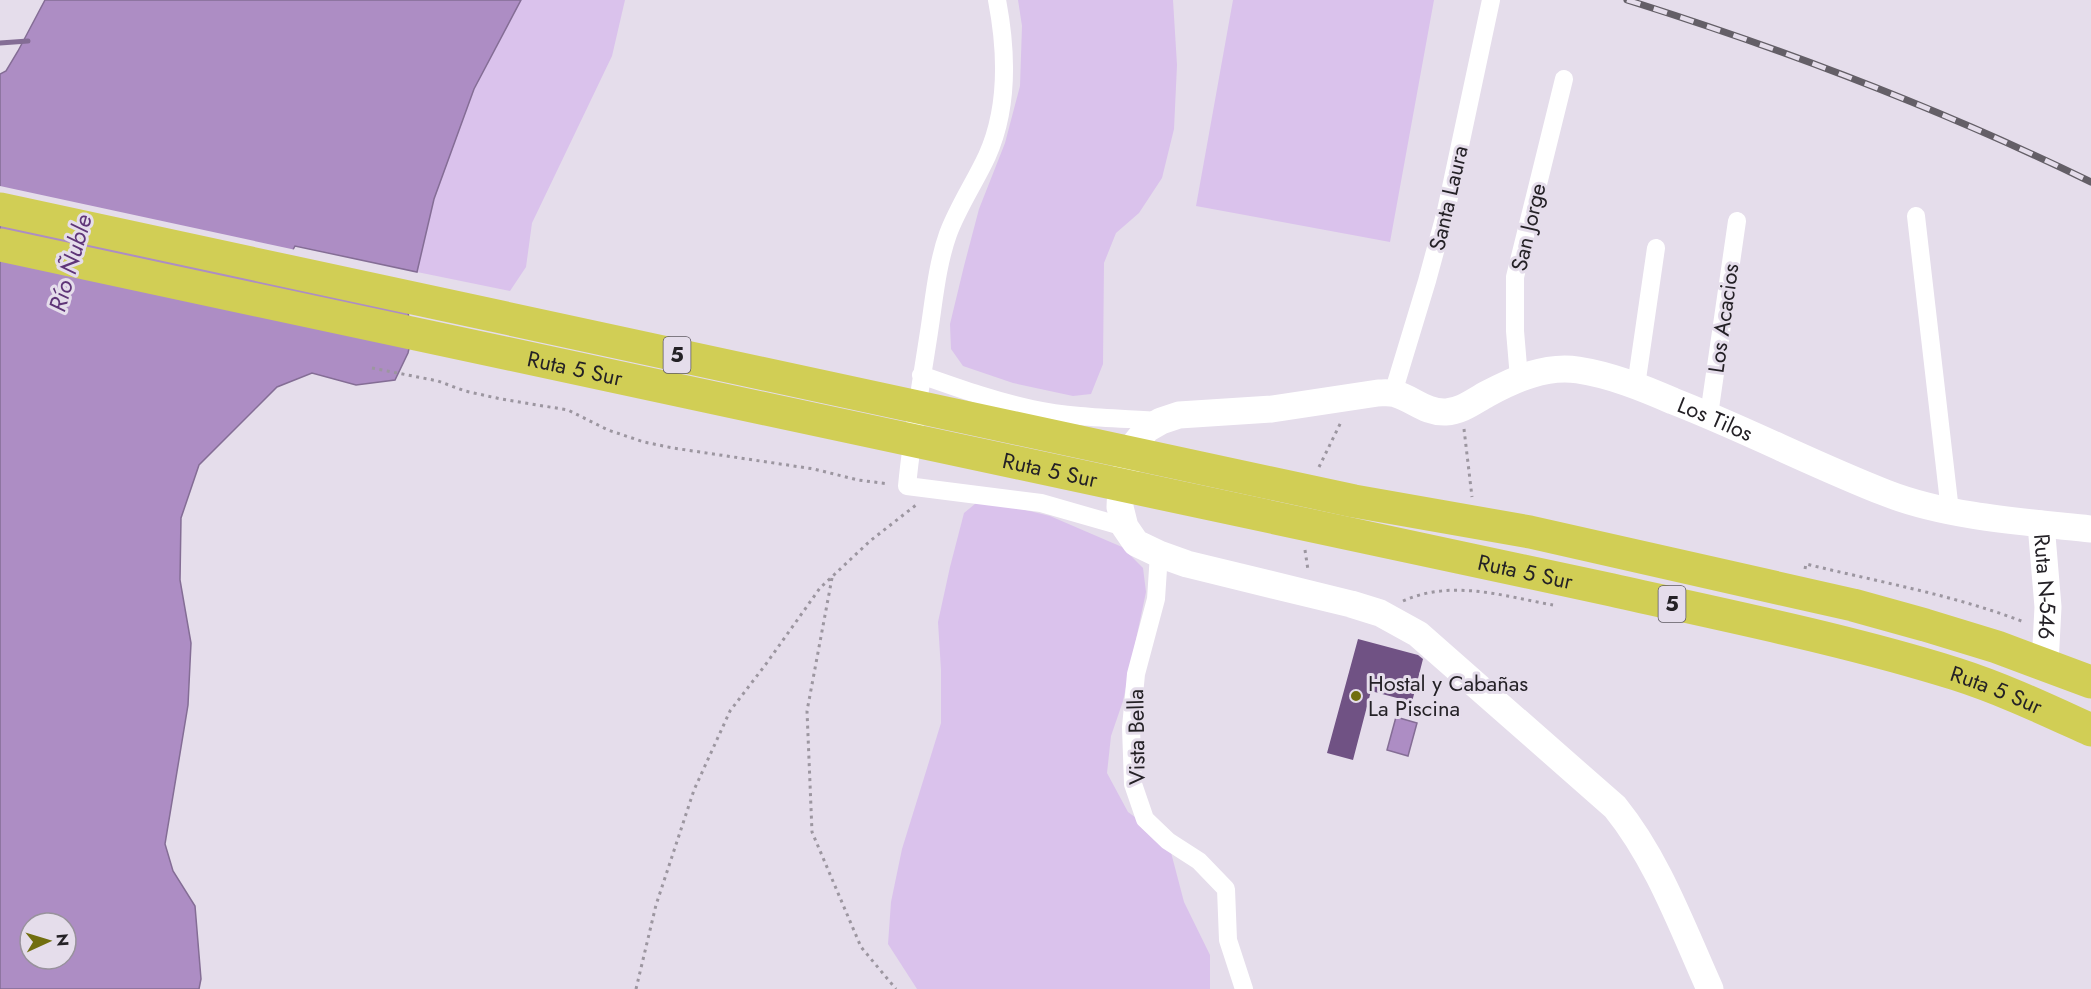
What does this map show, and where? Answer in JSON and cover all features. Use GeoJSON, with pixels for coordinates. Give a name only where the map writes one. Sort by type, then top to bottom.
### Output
{"type":"FeatureCollection","features":[{"type":"Feature","properties":{"kind":"highway","name":"Ruta 5 Sur"},"geometry":{"type":"LineString","coordinates":[[0,209],[1354,501],[1530,532],[1853,605],[1926,625],[2046,664],[2091,682]]}},
{"type":"Feature","properties":{"kind":"highway","name":"Ruta 5 Sur"},"geometry":{"type":"LineString","coordinates":[[0,245],[1612,590],[1888,655],[1957,675],[1994,688],[2091,730]]}},
{"type":"Feature","properties":{"kind":"street"},"geometry":{"type":"LineString","coordinates":[[996,0],[1004,37],[1005,75],[998,124],[988,154],[948,234],[933,295],[911,436],[907,486],[1041,503],[1125,527]]}},
{"type":"Feature","properties":{"kind":"street","name":"Santa Laura"},"geometry":{"type":"LineString","coordinates":[[1393,393],[1446,211],[1491,0]]}},
{"type":"Feature","properties":{"kind":"street","name":"San Jorge"},"geometry":{"type":"LineString","coordinates":[[1519,378],[1515,330],[1515,277],[1564,79]]}},
{"type":"Feature","properties":{"kind":"street"},"geometry":{"type":"LineString","coordinates":[[1916,216],[1950,511]]}},
{"type":"Feature","properties":{"kind":"street","name":"Los Acacios"},"geometry":{"type":"LineString","coordinates":[[1709,415],[1737,221]]}},
{"type":"Feature","properties":{"kind":"street"},"geometry":{"type":"LineString","coordinates":[[1636,386],[1656,248]]}},
{"type":"Feature","properties":{"kind":"street","name":"Los Tilos"},"geometry":{"type":"LineString","coordinates":[[1393,393],[1432,411],[1444,412],[1461,409],[1519,378],[1559,369],[1577,370],[1636,386],[1709,415],[1886,493],[1918,504],[2041,524]]}},
{"type":"Feature","properties":{"kind":"street"},"geometry":{"type":"LineString","coordinates":[[921,375],[989,399],[1034,410],[1161,421]]}},
{"type":"Feature","properties":{"kind":"street"},"geometry":{"type":"LineString","coordinates":[[1393,393],[1357,394],[1272,409],[1179,415],[1161,421],[1147,429],[1134,445],[1126,467],[1121,484],[1120,507],[1125,527],[1137,543],[1187,564],[1316,594],[1380,613],[1418,634],[1445,655],[1615,807],[1635,831],[1654,866],[1710,989]]}},
{"type":"Feature","properties":{"kind":"street","name":"Ruta N-546"},"geometry":{"type":"LineString","coordinates":[[2046,664],[2048,632],[2046,569],[2041,524],[2091,530]]}},
{"type":"Feature","properties":{"kind":"street","name":"Vista Bella"},"geometry":{"type":"LineString","coordinates":[[1159,554],[1156,599],[1136,674],[1131,727],[1133,784],[1145,819],[1168,841],[1199,861],[1226,889],[1228,940],[1244,989]]}},
{"type":"Feature","properties":{"kind":"path"},"geometry":{"type":"LineString","coordinates":[[372,368],[438,381],[465,391],[501,399],[568,410],[608,430],[644,442],[814,469],[858,480],[907,486],[919,503],[870,541],[820,588],[730,711],[694,790],[656,905],[636,989]]}},
{"type":"Feature","properties":{"kind":"path"},"geometry":{"type":"LineString","coordinates":[[1461,409],[1473,500],[1469,520]]}},
{"type":"Feature","properties":{"kind":"path"},"geometry":{"type":"LineString","coordinates":[[832,577],[807,711],[812,832],[861,947],[896,989]]}},
{"type":"Feature","properties":{"kind":"path"},"geometry":{"type":"LineString","coordinates":[[1380,613],[1423,594],[1453,590],[1468,590],[1558,606]]}},
{"type":"Feature","properties":{"kind":"path"},"geometry":{"type":"LineString","coordinates":[[1926,593],[1993,610],[2048,632]]}},
{"type":"Feature","properties":{"kind":"shaded area"},"geometry":{"type":"Polygon","coordinates":[[[521,0],[625,0],[612,56],[532,223],[526,267],[510,291],[417,272],[434,199],[474,89],[521,0]]]}},
{"type":"Feature","properties":{"kind":"shaded area"},"geometry":{"type":"Polygon","coordinates":[[[1018,0],[1173,0],[1177,65],[1174,129],[1162,178],[1139,213],[1116,233],[1104,263],[1103,364],[1091,394],[1073,396],[1013,383],[963,366],[951,349],[950,324],[964,266],[979,209],[1005,143],[1020,86],[1022,26],[1018,0]]]}},
{"type":"Feature","properties":{"kind":"shaded area"},"geometry":{"type":"Polygon","coordinates":[[[1233,0],[1434,0],[1390,242],[1196,206],[1233,0]]]}},
{"type":"Feature","properties":{"kind":"shaded area"},"geometry":{"type":"Polygon","coordinates":[[[981,499],[1050,516],[1122,547],[1143,568],[1146,592],[1123,701],[1111,736],[1107,773],[1128,812],[1168,841],[1184,902],[1210,955],[1210,989],[917,989],[888,944],[891,902],[902,849],[941,723],[938,622],[964,513],[981,499]]]}},
{"type":"Feature","properties":{"kind":"water","name":"Río Ñuble"},"geometry":{"type":"Polygon","coordinates":[[[45,0],[521,0],[474,89],[434,199],[417,272],[295,246],[275,283],[408,311],[411,340],[408,353],[395,380],[356,385],[312,373],[277,387],[199,465],[181,518],[180,580],[191,643],[188,705],[165,844],[173,871],[195,906],[201,979],[199,989],[0,989],[0,74],[6,71],[45,0]]]}},
{"type":"Feature","properties":{"kind":"water"},"geometry":{"type":"Polygon","coordinates":[[[1396,717],[1417,723],[1408,756],[1387,750],[1396,717]]]}},
{"type":"Feature","properties":{"kind":"pier"},"geometry":{"type":"Polygon","coordinates":[[[0,186],[296,250],[279,281],[0,223],[0,186]]]}},
{"type":"Feature","properties":{"kind":"building","name":"Hostal y Cabañas La Piscina"},"geometry":{"type":"Polygon","coordinates":[[[1358,639],[1418,655],[1423,659],[1412,702],[1371,691],[1353,760],[1327,753],[1358,639]]]}},
{"type":"Feature","properties":{"kind":"waterway"},"geometry":{"type":"LineString","coordinates":[[0,43],[28,41]]}},
{"type":"Feature","properties":{"kind":"railway"},"geometry":{"type":"LineString","coordinates":[[1627,0],[1745,39],[1862,82],[1978,130],[2091,182]]}},
{"type":"Feature","properties":{"kind":"place","name":"Hostal y Cabañas La Piscina"},"geometry":{"type":"Point","coordinates":[1356,696]}}]}
